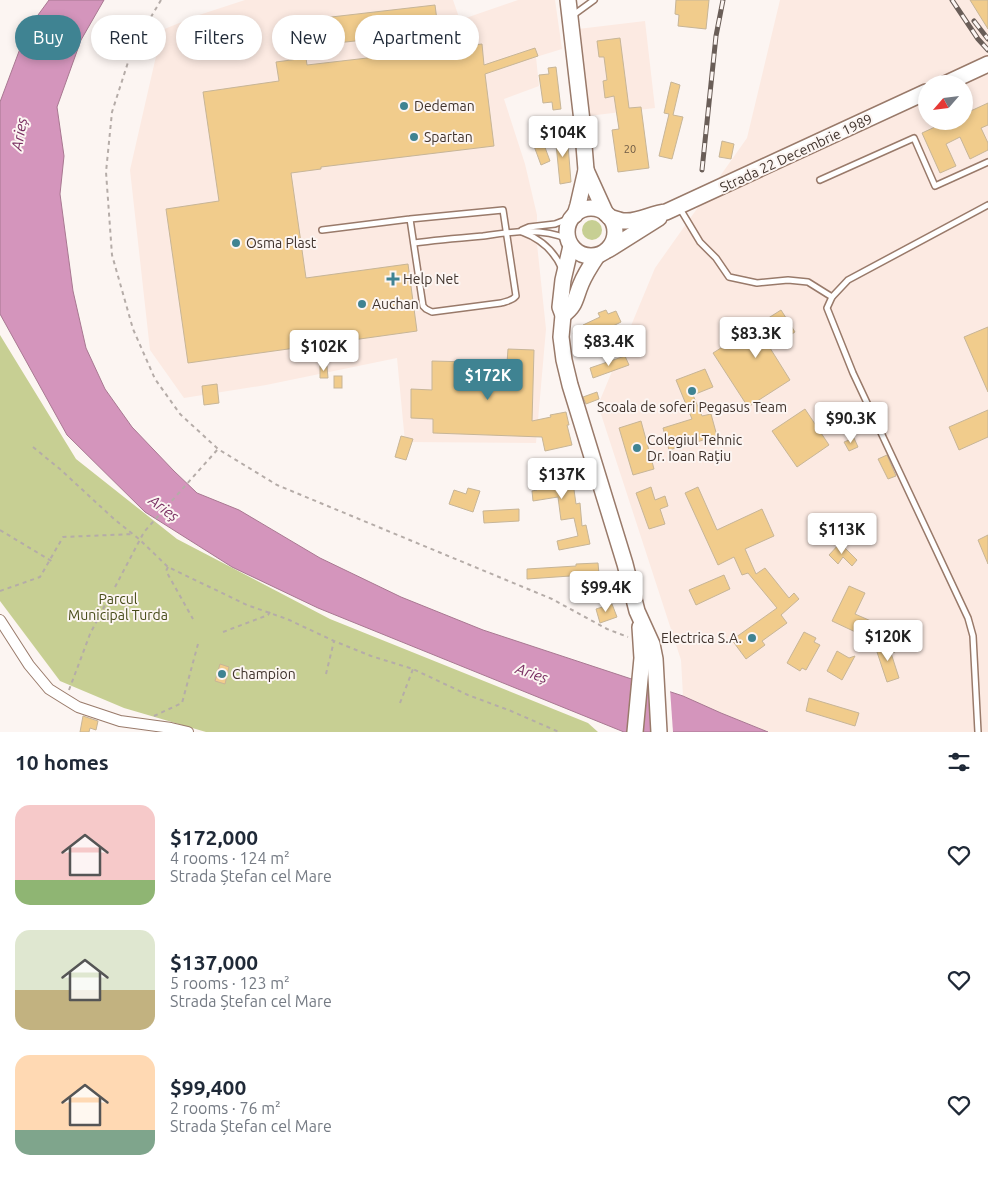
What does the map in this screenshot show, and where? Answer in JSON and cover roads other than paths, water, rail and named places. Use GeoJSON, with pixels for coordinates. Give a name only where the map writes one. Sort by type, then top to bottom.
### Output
{"type":"FeatureCollection","features":[{"type":"Feature","properties":{"kind":"main road"},"geometry":{"type":"LineString","coordinates":[[568,0],[586,170],[574,216]]}},
{"type":"Feature","properties":{"kind":"main road"},"geometry":{"type":"LineString","coordinates":[[964,75],[988,64]]}},
{"type":"Feature","properties":{"kind":"main road","name":"Strada 22 Decembrie 1989"},"geometry":{"type":"LineString","coordinates":[[600,254],[672,210],[918,96]]}},
{"type":"Feature","properties":{"kind":"main road"},"geometry":{"type":"LineString","coordinates":[[562,315],[570,310],[581,284],[600,254],[609,248],[614,240],[615,232],[612,220],[586,170]]}},
{"type":"Feature","properties":{"kind":"main road"},"geometry":{"type":"LineString","coordinates":[[608,215],[595,208],[587,208],[579,211],[568,225],[570,242],[560,307],[562,315],[561,337],[570,384],[638,611],[649,659],[659,732]]}},
{"type":"Feature","properties":{"kind":"main road","name":"Strada 22 Decembrie 1989"},"geometry":{"type":"LineString","coordinates":[[608,215],[625,221],[636,220],[655,213],[672,210]]}},
{"type":"Feature","properties":{"kind":"main road"},"geometry":{"type":"LineString","coordinates":[[570,242],[581,254],[588,256],[600,254]]}},
{"type":"Feature","properties":{"kind":"main road"},"geometry":{"type":"LineString","coordinates":[[635,732],[649,659]]}},
{"type":"Feature","properties":{"kind":"street"},"geometry":{"type":"LineString","coordinates":[[0,620],[29,665],[49,689],[78,707],[120,721],[188,732]]}},
{"type":"Feature","properties":{"kind":"lane"},"geometry":{"type":"LineString","coordinates":[[570,18],[594,0]]}},
{"type":"Feature","properties":{"kind":"lane"},"geometry":{"type":"LineString","coordinates":[[820,180],[914,138],[935,186],[988,162]]}},
{"type":"Feature","properties":{"kind":"lane"},"geometry":{"type":"LineString","coordinates":[[978,732],[973,636],[968,618],[853,373],[827,308],[832,297],[848,280],[988,205]]}},
{"type":"Feature","properties":{"kind":"lane"},"geometry":{"type":"LineString","coordinates":[[322,230],[410,219],[503,210],[515,298],[501,303],[432,312],[426,310],[423,306],[410,219]]}},
{"type":"Feature","properties":{"kind":"lane"},"geometry":{"type":"LineString","coordinates":[[672,210],[716,258],[729,277],[757,283],[788,280],[808,282],[832,297]]}},
{"type":"Feature","properties":{"kind":"lane"},"geometry":{"type":"LineString","coordinates":[[519,231],[529,227],[555,224],[574,216]]}},
{"type":"Feature","properties":{"kind":"lane"},"geometry":{"type":"LineString","coordinates":[[519,231],[535,237],[543,243],[553,254],[561,267],[564,277]]}},
{"type":"Feature","properties":{"kind":"lane"},"geometry":{"type":"LineString","coordinates":[[414,243],[519,231],[558,234],[570,242]]}},
{"type":"Feature","properties":{"kind":"water"},"geometry":{"type":"Polygon","coordinates":[[[49,0],[104,0],[95,15],[91,15],[91,23],[81,40],[81,15],[38,15],[49,0]]]}},
{"type":"Feature","properties":{"kind":"water","name":"Arieș"},"geometry":{"type":"Polygon","coordinates":[[[16,60],[74,60],[57,107],[64,156],[60,194],[73,291],[86,348],[105,389],[132,427],[197,493],[239,510],[320,558],[401,597],[483,630],[683,696],[768,732],[624,732],[318,608],[232,567],[145,512],[67,435],[0,314],[0,102],[16,60]]]}},
{"type":"Feature","properties":{"kind":"railway"},"geometry":{"type":"LineString","coordinates":[[702,170],[716,36],[723,0]]}},
{"type":"Feature","properties":{"kind":"railway"},"geometry":{"type":"LineString","coordinates":[[952,0],[978,39],[988,50]]}},
{"type":"Feature","properties":{"kind":"railway"},"geometry":{"type":"LineString","coordinates":[[974,21],[988,39]]}},
{"type":"Feature","properties":{"kind":"place","name":"Dedeman"},"geometry":{"type":"Point","coordinates":[404,106]}},
{"type":"Feature","properties":{"kind":"place","name":"Spartan"},"geometry":{"type":"Point","coordinates":[414,137]}},
{"type":"Feature","properties":{"kind":"place","name":"Osma Plast"},"geometry":{"type":"Point","coordinates":[236,243]}},
{"type":"Feature","properties":{"kind":"place","name":"Help Net"},"geometry":{"type":"Point","coordinates":[393,279]}},
{"type":"Feature","properties":{"kind":"place","name":"Auchan"},"geometry":{"type":"Point","coordinates":[362,304]}},
{"type":"Feature","properties":{"kind":"place","name":"Scoala de soferi Pegasus Team"},"geometry":{"type":"Point","coordinates":[692,391]}},
{"type":"Feature","properties":{"kind":"place","name":"Colegiul Tehnic Dr. Ioan Rațiu"},"geometry":{"type":"Point","coordinates":[637,448]}},
{"type":"Feature","properties":{"kind":"place","name":"Electrica S.A."},"geometry":{"type":"Point","coordinates":[752,638]}},
{"type":"Feature","properties":{"kind":"place","name":"Champion"},"geometry":{"type":"Point","coordinates":[222,674]}},
{"type":"Feature","properties":{"kind":"park label","name":"Parcul Municipal Turda"},"geometry":{"type":"Point","coordinates":[118,608]}}]}
